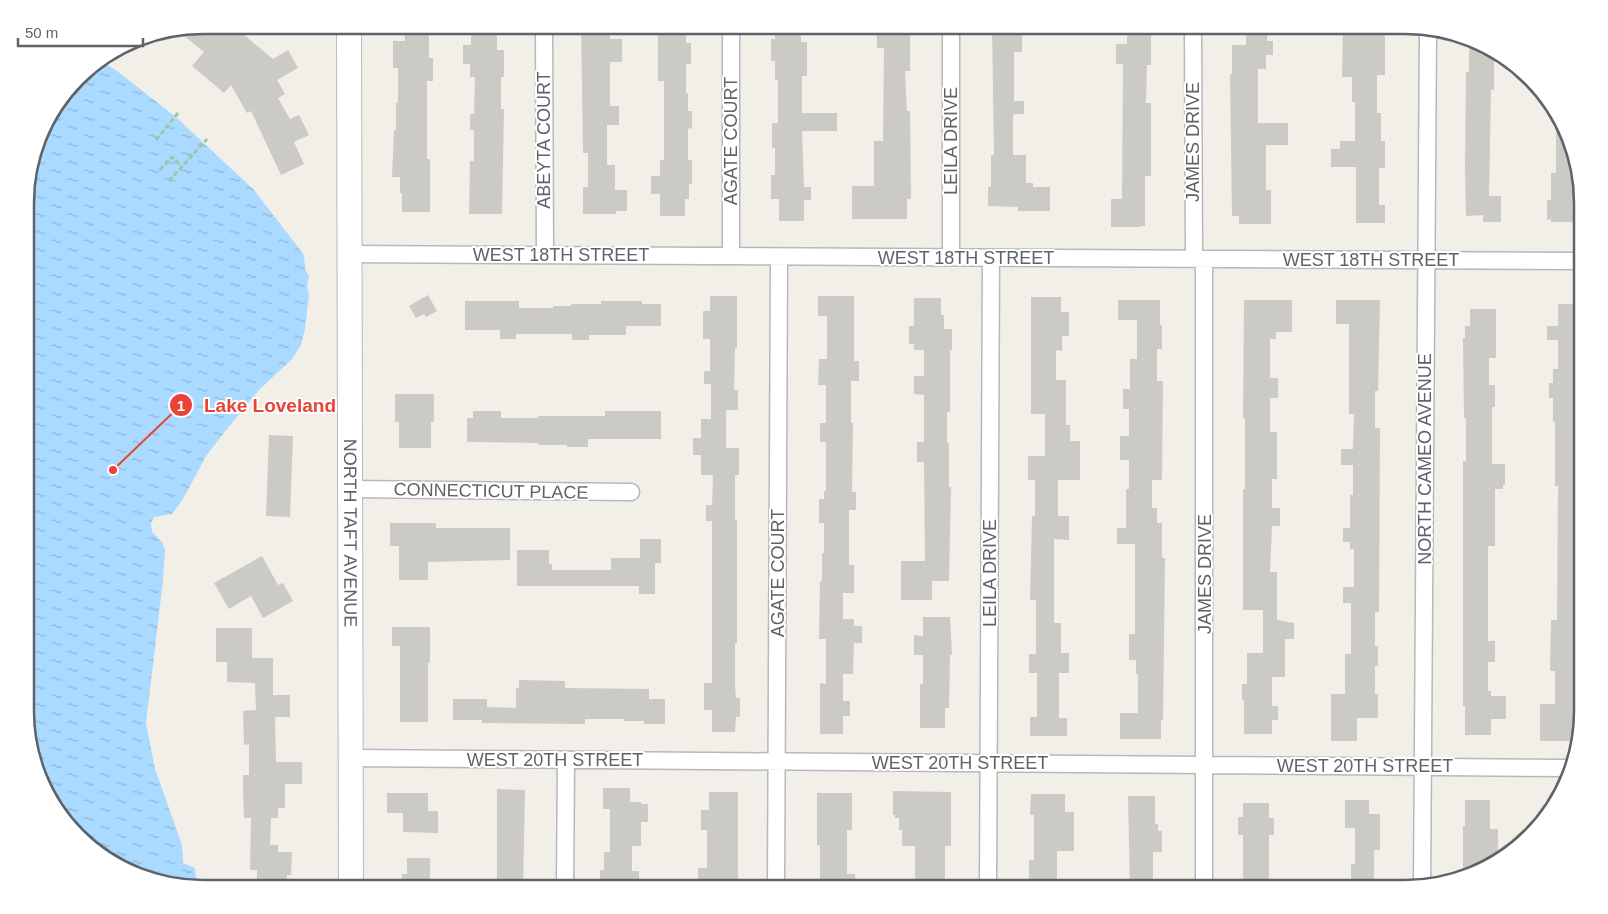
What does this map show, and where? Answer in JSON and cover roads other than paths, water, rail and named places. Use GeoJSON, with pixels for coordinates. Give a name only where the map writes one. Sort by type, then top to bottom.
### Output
{"type":"FeatureCollection","features":[{"type":"Feature","properties":{"kind":"main road","name":"NORTH TAFT AVENUE"},"geometry":{"type":"LineString","coordinates":[[348,34],[351,880]]}},
{"type":"Feature","properties":{"kind":"street","name":"ABEYTA COURT"},"geometry":{"type":"LineString","coordinates":[[544,34],[545,255]]}},
{"type":"Feature","properties":{"kind":"street","name":"AGATE COURT"},"geometry":{"type":"LineString","coordinates":[[731,34],[732,256]]}},
{"type":"Feature","properties":{"kind":"street","name":"LEILA DRIVE"},"geometry":{"type":"LineString","coordinates":[[951,34],[951,257]]}},
{"type":"Feature","properties":{"kind":"street","name":"JAMES DRIVE"},"geometry":{"type":"LineString","coordinates":[[1193,34],[1199,259],[1205,765],[1204,880]]}},
{"type":"Feature","properties":{"kind":"street","name":"NORTH CAMEO AVENUE"},"geometry":{"type":"LineString","coordinates":[[1422,879],[1428,35]]}},
{"type":"Feature","properties":{"kind":"street","name":"WEST 18TH STREET"},"geometry":{"type":"LineString","coordinates":[[350,254],[1574,261]]}},
{"type":"Feature","properties":{"kind":"street","name":"AGATE COURT"},"geometry":{"type":"LineString","coordinates":[[776,880],[779,256]]}},
{"type":"Feature","properties":{"kind":"street","name":"LEILA DRIVE"},"geometry":{"type":"LineString","coordinates":[[988,880],[991,258]]}},
{"type":"Feature","properties":{"kind":"street","name":"CONNECTICUT PLACE"},"geometry":{"type":"LineString","coordinates":[[350,489],[631,492]]}},
{"type":"Feature","properties":{"kind":"street","name":"WEST 20TH STREET"},"geometry":{"type":"LineString","coordinates":[[351,758],[1564,768]]}},
{"type":"Feature","properties":{"kind":"street"},"geometry":{"type":"LineString","coordinates":[[565,880],[566,760]]}},
{"type":"Feature","properties":{"kind":"water"},"geometry":{"type":"Polygon","coordinates":[[[106,64],[177,118],[254,190],[304,255],[305,268],[309,277],[305,329],[301,345],[292,359],[258,391],[206,456],[183,499],[172,514],[154,517],[151,524],[152,532],[162,542],[165,550],[146,723],[155,769],[182,845],[183,863],[195,868],[196,880],[181,879],[159,874],[118,858],[83,831],[56,796],[40,755],[35,733],[35,181],[43,149],[56,118],[76,91],[106,64]]]}},
{"type":"Feature","properties":{"kind":"place","name":"Lake Loveland"},"geometry":{"type":"Point","coordinates":[113,470]}}]}
